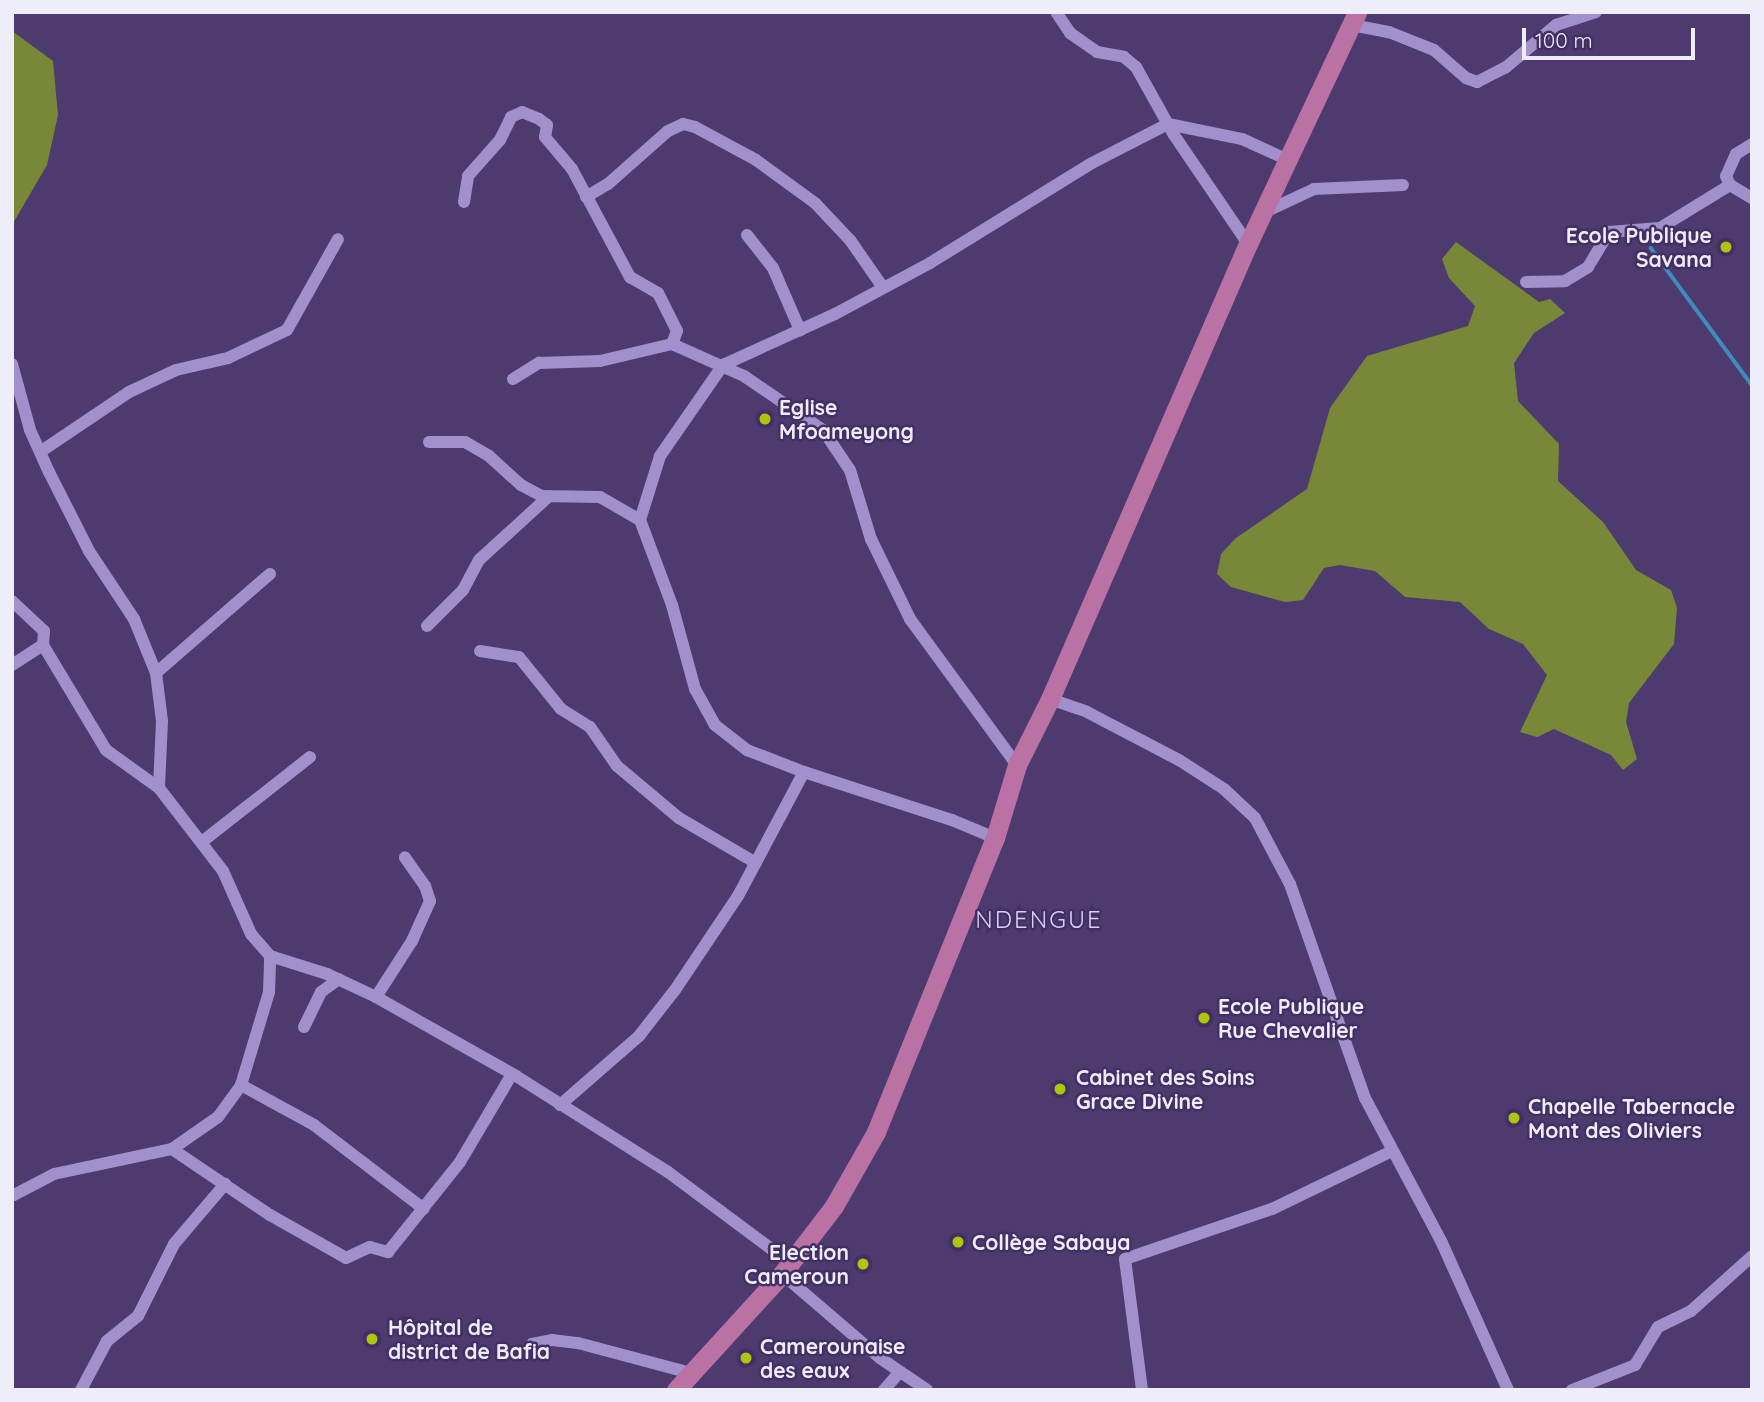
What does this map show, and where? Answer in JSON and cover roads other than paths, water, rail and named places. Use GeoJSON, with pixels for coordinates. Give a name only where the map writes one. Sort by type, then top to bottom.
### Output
{"type":"FeatureCollection","features":[{"type":"Feature","properties":{"kind":"main road"},"geometry":{"type":"LineString","coordinates":[[676,1390],[786,1268],[834,1206],[876,1132],[995,838],[1017,765],[1051,699],[1248,244],[1355,18]]}},
{"type":"Feature","properties":{"kind":"street"},"geometry":{"type":"LineString","coordinates":[[1056,12],[1070,33],[1097,52],[1129,59],[1168,124],[1248,244]]}},
{"type":"Feature","properties":{"kind":"street"},"geometry":{"type":"LineString","coordinates":[[1355,18],[1434,50],[1466,78],[1477,82],[1499,72],[1556,25],[1596,12]]}},
{"type":"Feature","properties":{"kind":"street"},"geometry":{"type":"LineString","coordinates":[[464,202],[464,184],[474,166],[500,140],[519,112],[547,125],[545,137],[566,160],[630,277],[658,293],[677,331],[672,344]]}},
{"type":"Feature","properties":{"kind":"street"},"geometry":{"type":"LineString","coordinates":[[586,197],[608,184],[668,131],[683,124],[695,127],[756,160],[815,203],[850,240],[882,286]]}},
{"type":"Feature","properties":{"kind":"street"},"geometry":{"type":"LineString","coordinates":[[995,838],[952,820],[804,772],[747,750],[715,725],[695,689],[672,605],[640,520],[660,456],[723,365],[800,330],[930,263],[1092,163],[1168,124],[1242,139],[1288,160]]}},
{"type":"Feature","properties":{"kind":"street"},"geometry":{"type":"LineString","coordinates":[[1752,144],[1736,154],[1726,176],[1730,185],[1752,198]]}},
{"type":"Feature","properties":{"kind":"street"},"geometry":{"type":"LineString","coordinates":[[1262,214],[1283,200],[1314,190],[1403,185]]}},
{"type":"Feature","properties":{"kind":"street"},"geometry":{"type":"LineString","coordinates":[[1526,282],[1565,281],[1588,267],[1609,232],[1660,229],[1730,185]]}},
{"type":"Feature","properties":{"kind":"street"},"geometry":{"type":"LineString","coordinates":[[747,236],[774,268],[800,330]]}},
{"type":"Feature","properties":{"kind":"street"},"geometry":{"type":"LineString","coordinates":[[40,452],[129,392],[176,370],[228,358],[287,330],[338,239]]}},
{"type":"Feature","properties":{"kind":"street"},"geometry":{"type":"LineString","coordinates":[[513,379],[539,362],[600,361],[672,344],[723,365],[799,412],[839,448],[887,578],[937,658],[1017,765]]}},
{"type":"Feature","properties":{"kind":"street"},"geometry":{"type":"LineString","coordinates":[[12,364],[40,452],[66,509],[134,620],[156,673],[162,721],[159,788]]}},
{"type":"Feature","properties":{"kind":"street"},"geometry":{"type":"LineString","coordinates":[[429,442],[465,442],[489,456],[521,485],[548,497],[600,497],[640,520]]}},
{"type":"Feature","properties":{"kind":"street"},"geometry":{"type":"LineString","coordinates":[[427,626],[463,590],[479,560],[548,497]]}},
{"type":"Feature","properties":{"kind":"street"},"geometry":{"type":"LineString","coordinates":[[156,673],[270,573]]}},
{"type":"Feature","properties":{"kind":"street"},"geometry":{"type":"LineString","coordinates":[[12,601],[44,631],[43,645],[106,750],[159,788],[202,841],[234,891],[251,934],[270,956],[339,979],[376,997],[512,1074],[668,1172],[786,1268],[899,1373],[927,1390]]}},
{"type":"Feature","properties":{"kind":"street"},"geometry":{"type":"LineString","coordinates":[[12,665],[43,645]]}},
{"type":"Feature","properties":{"kind":"street"},"geometry":{"type":"LineString","coordinates":[[480,651],[519,657],[561,709],[590,727],[617,766],[679,817],[756,863]]}},
{"type":"Feature","properties":{"kind":"street"},"geometry":{"type":"LineString","coordinates":[[1051,699],[1087,712],[1179,760],[1224,789],[1255,818],[1290,884],[1351,1066],[1392,1151],[1442,1243],[1503,1388]]}},
{"type":"Feature","properties":{"kind":"street"},"geometry":{"type":"LineString","coordinates":[[202,841],[310,757]]}},
{"type":"Feature","properties":{"kind":"street"},"geometry":{"type":"LineString","coordinates":[[560,1105],[653,1019],[721,923],[804,772]]}},
{"type":"Feature","properties":{"kind":"street"},"geometry":{"type":"LineString","coordinates":[[376,997],[412,941],[430,901],[425,886],[405,858]]}},
{"type":"Feature","properties":{"kind":"street"},"geometry":{"type":"LineString","coordinates":[[12,1196],[54,1174],[172,1149],[218,1117],[241,1085],[269,992],[270,956]]}},
{"type":"Feature","properties":{"kind":"street"},"geometry":{"type":"LineString","coordinates":[[304,1027],[321,992],[339,979]]}},
{"type":"Feature","properties":{"kind":"street"},"geometry":{"type":"LineString","coordinates":[[172,1149],[346,1258],[370,1247],[388,1252],[424,1209],[485,1125],[512,1074]]}},
{"type":"Feature","properties":{"kind":"street"},"geometry":{"type":"LineString","coordinates":[[241,1085],[314,1125],[424,1209]]}},
{"type":"Feature","properties":{"kind":"street"},"geometry":{"type":"LineString","coordinates":[[1142,1390],[1125,1259],[1272,1209],[1392,1151]]}},
{"type":"Feature","properties":{"kind":"street"},"geometry":{"type":"LineString","coordinates":[[81,1390],[107,1341],[138,1317],[174,1244],[225,1184]]}},
{"type":"Feature","properties":{"kind":"street"},"geometry":{"type":"LineString","coordinates":[[1572,1390],[1635,1365],[1658,1327],[1691,1311],[1752,1256]]}},
{"type":"Feature","properties":{"kind":"street"},"geometry":{"type":"LineString","coordinates":[[532,1344],[552,1340],[578,1343],[691,1373]]}},
{"type":"Feature","properties":{"kind":"street"},"geometry":{"type":"LineString","coordinates":[[884,1390],[899,1373]]}},
{"type":"Feature","properties":{"kind":"waterway"},"geometry":{"type":"LineString","coordinates":[[1651,248],[1752,385]]}},
{"type":"Feature","properties":{"kind":"place","name":"Ecole Publique Savana"},"geometry":{"type":"Point","coordinates":[1726,247]}},
{"type":"Feature","properties":{"kind":"place","name":"Eglise Mfoameyong"},"geometry":{"type":"Point","coordinates":[765,419]}},
{"type":"Feature","properties":{"kind":"place","name":"Ecole Publique Rue Chevalier"},"geometry":{"type":"Point","coordinates":[1204,1018]}},
{"type":"Feature","properties":{"kind":"place","name":"Cabinet des Soins Grace Divine"},"geometry":{"type":"Point","coordinates":[1060,1089]}},
{"type":"Feature","properties":{"kind":"place","name":"Chapelle Tabernacle Mont des Oliviers"},"geometry":{"type":"Point","coordinates":[1514,1118]}},
{"type":"Feature","properties":{"kind":"place","name":"Collège Sabaya"},"geometry":{"type":"Point","coordinates":[958,1242]}},
{"type":"Feature","properties":{"kind":"place","name":"Election Cameroun"},"geometry":{"type":"Point","coordinates":[863,1264]}},
{"type":"Feature","properties":{"kind":"place","name":"Hôpital de district de Bafia"},"geometry":{"type":"Point","coordinates":[372,1339]}},
{"type":"Feature","properties":{"kind":"place","name":"Camerounaise des eaux"},"geometry":{"type":"Point","coordinates":[746,1358]}},
{"type":"Feature","properties":{"kind":"district","name":"NDENGUE"},"geometry":{"type":"Point","coordinates":[1039,920]}}]}
